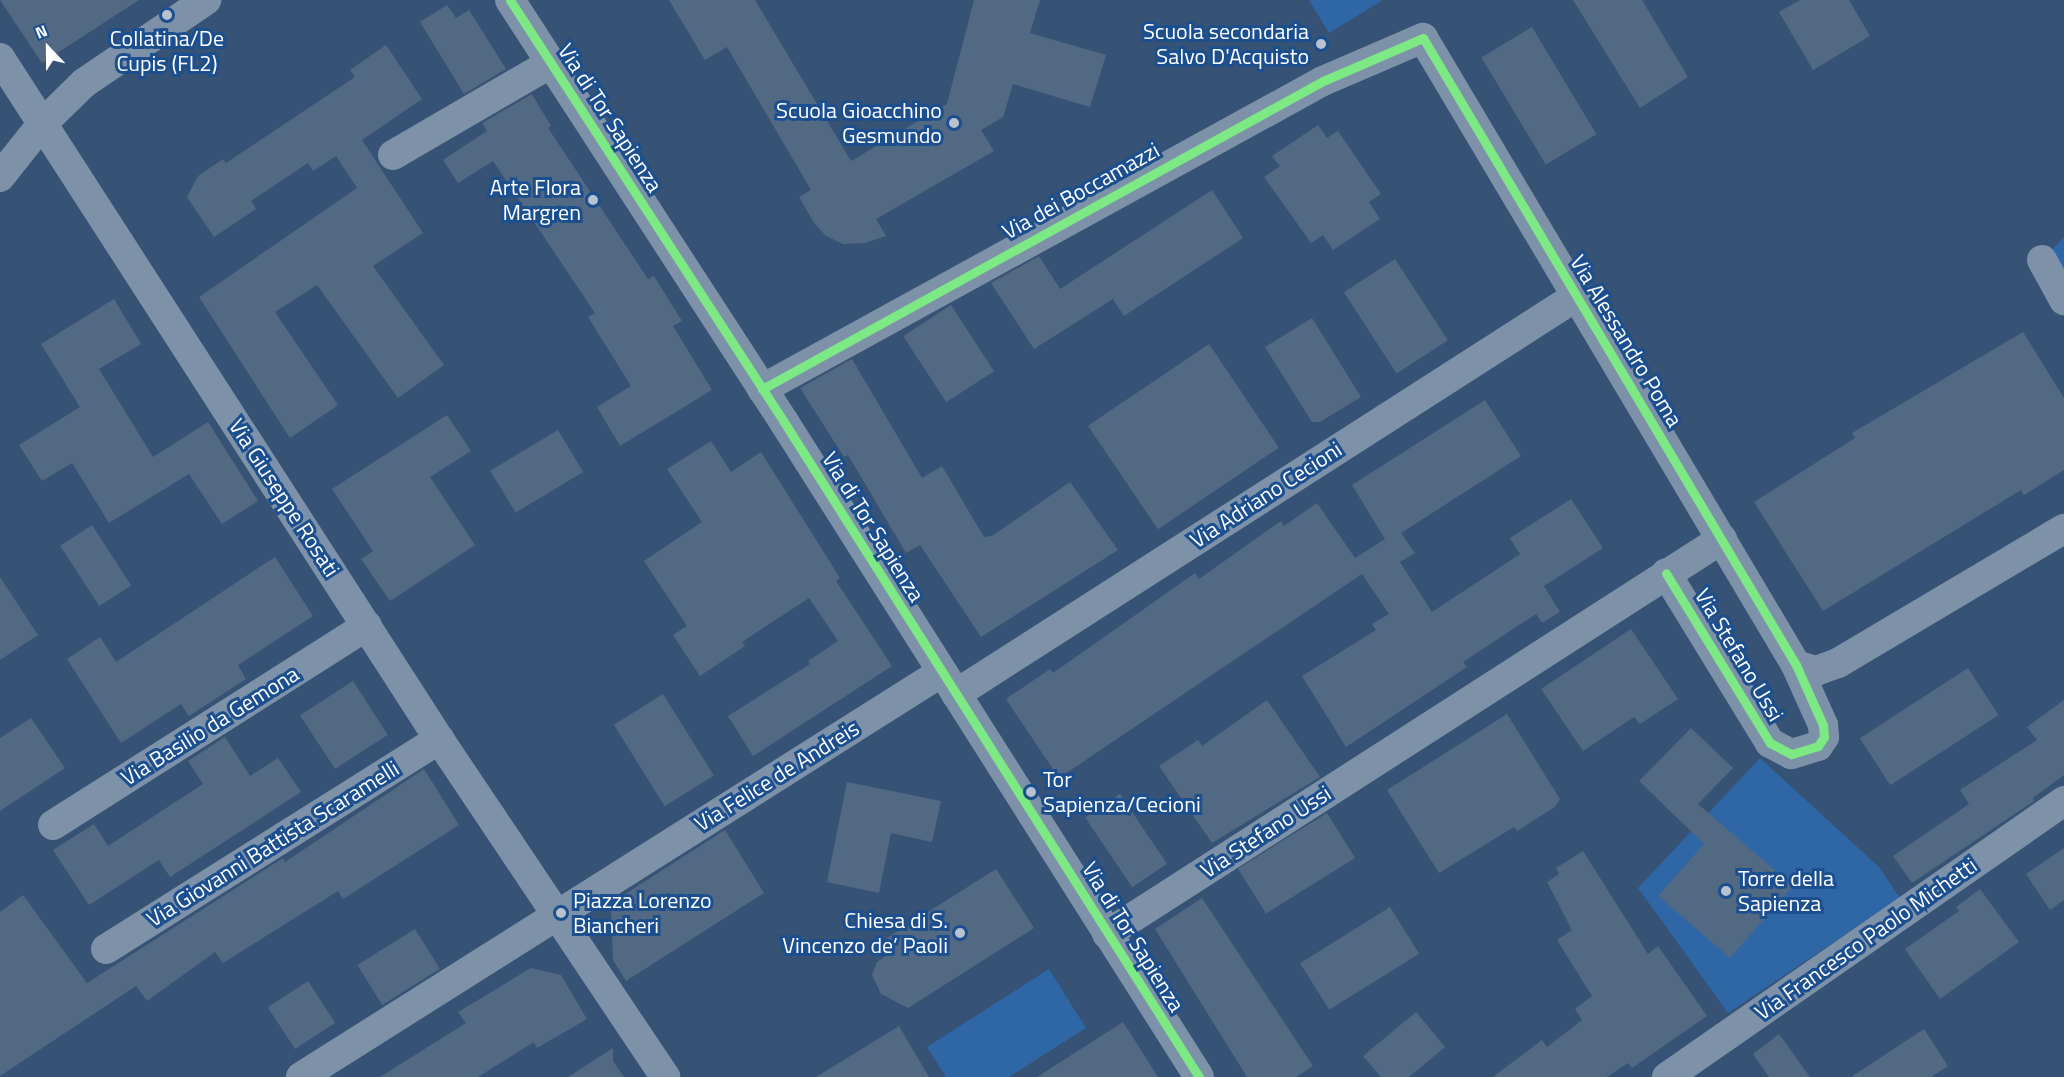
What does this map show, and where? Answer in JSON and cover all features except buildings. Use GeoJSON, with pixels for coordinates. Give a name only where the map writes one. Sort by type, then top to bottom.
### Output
{"type":"FeatureCollection","features":[{"type":"Feature","properties":{"kind":"street"},"geometry":{"type":"LineString","coordinates":[[0,177],[42,124],[105,66],[206,0]]}},
{"type":"Feature","properties":{"kind":"street","name":"Via di Tor Sapienza"},"geometry":{"type":"LineString","coordinates":[[510,0],[949,683],[1107,934],[1190,1074]]}},
{"type":"Feature","properties":{"kind":"street","name":"Via Alessandro Poma"},"geometry":{"type":"LineString","coordinates":[[1423,38],[1796,665],[1823,724],[1824,737],[1818,747]]}},
{"type":"Feature","properties":{"kind":"street","name":"Via dei Boccamazzi"},"geometry":{"type":"LineString","coordinates":[[762,389],[1323,81],[1423,38]]}},
{"type":"Feature","properties":{"kind":"street","name":"Via Giuseppe Rosati"},"geometry":{"type":"LineString","coordinates":[[0,58],[440,739],[558,915]]}},
{"type":"Feature","properties":{"kind":"street"},"geometry":{"type":"LineString","coordinates":[[393,155],[551,63]]}},
{"type":"Feature","properties":{"kind":"street"},"geometry":{"type":"LineString","coordinates":[[2042,260],[2064,300]]}},
{"type":"Feature","properties":{"kind":"street","name":"Via Adriano Cecioni"},"geometry":{"type":"LineString","coordinates":[[949,683],[1577,296]]}},
{"type":"Feature","properties":{"kind":"street"},"geometry":{"type":"LineString","coordinates":[[1796,665],[1816,671],[1838,663],[2064,529]]}},
{"type":"Feature","properties":{"kind":"street","name":"Via Stefano Ussi"},"geometry":{"type":"LineString","coordinates":[[1107,934],[1722,539]]}},
{"type":"Feature","properties":{"kind":"street","name":"Via Stefano Ussi"},"geometry":{"type":"LineString","coordinates":[[1666,573],[1770,742],[1791,754],[1818,747]]}},
{"type":"Feature","properties":{"kind":"street","name":"Via Basilio da Gemona"},"geometry":{"type":"LineString","coordinates":[[53,825],[367,626]]}},
{"type":"Feature","properties":{"kind":"street","name":"Via Felice de Andreis"},"geometry":{"type":"LineString","coordinates":[[558,915],[611,880],[949,683]]}},
{"type":"Feature","properties":{"kind":"street","name":"Via Giovanni Battista Scaramelli"},"geometry":{"type":"LineString","coordinates":[[106,950],[440,739]]}},
{"type":"Feature","properties":{"kind":"street","name":"Via Francesco Paolo Michetti"},"geometry":{"type":"LineString","coordinates":[[1667,1077],[2064,801]]}},
{"type":"Feature","properties":{"kind":"street"},"geometry":{"type":"LineString","coordinates":[[301,1077],[558,915],[665,1077]]}},
{"type":"Feature","properties":{"kind":"shaded area"},"geometry":{"type":"Polygon","coordinates":[[[1309,0],[1383,0],[1329,33],[1309,0]]]}},
{"type":"Feature","properties":{"kind":"shaded area"},"geometry":{"type":"Polygon","coordinates":[[[2064,237],[2064,300],[2042,260],[2064,237]]]}},
{"type":"Feature","properties":{"kind":"shaded area"},"geometry":{"type":"Polygon","coordinates":[[[1760,758],[1879,867],[1900,898],[1728,1013],[1638,888],[1760,758]]]}},
{"type":"Feature","properties":{"kind":"shaded area"},"geometry":{"type":"Polygon","coordinates":[[[1049,969],[1086,1028],[1009,1077],[946,1077],[927,1047],[1049,969]]]}},
{"type":"Feature","properties":{"kind":"cycle path"},"geometry":{"type":"LineString","coordinates":[[510,0],[784,422],[1199,1077]]}},
{"type":"Feature","properties":{"kind":"cycle path"},"geometry":{"type":"LineString","coordinates":[[762,389],[1323,81],[1423,38],[1796,665],[1823,725],[1824,737],[1818,746],[1791,754],[1770,743],[1666,573]]}},
{"type":"Feature","properties":{"kind":"place","name":"Collatina/De Cupis (FL2)"},"geometry":{"type":"Point","coordinates":[167,15]}},
{"type":"Feature","properties":{"kind":"place","name":"Scuola secondaria Salvo D'Acquisto"},"geometry":{"type":"Point","coordinates":[1321,44]}},
{"type":"Feature","properties":{"kind":"place","name":"Scuola Gioacchino Gesmundo"},"geometry":{"type":"Point","coordinates":[954,123]}},
{"type":"Feature","properties":{"kind":"place","name":"Arte Flora Margren"},"geometry":{"type":"Point","coordinates":[593,200]}},
{"type":"Feature","properties":{"kind":"place","name":"Tor Sapienza/Cecioni"},"geometry":{"type":"Point","coordinates":[1031,792]}},
{"type":"Feature","properties":{"kind":"place","name":"Torre della Sapienza"},"geometry":{"type":"Point","coordinates":[1726,891]}},
{"type":"Feature","properties":{"kind":"place","name":"Piazza Lorenzo Biancheri"},"geometry":{"type":"Point","coordinates":[561,913]}},
{"type":"Feature","properties":{"kind":"place","name":"Chiesa di S. Vincenzo de’ Paoli"},"geometry":{"type":"Point","coordinates":[960,933]}}]}
